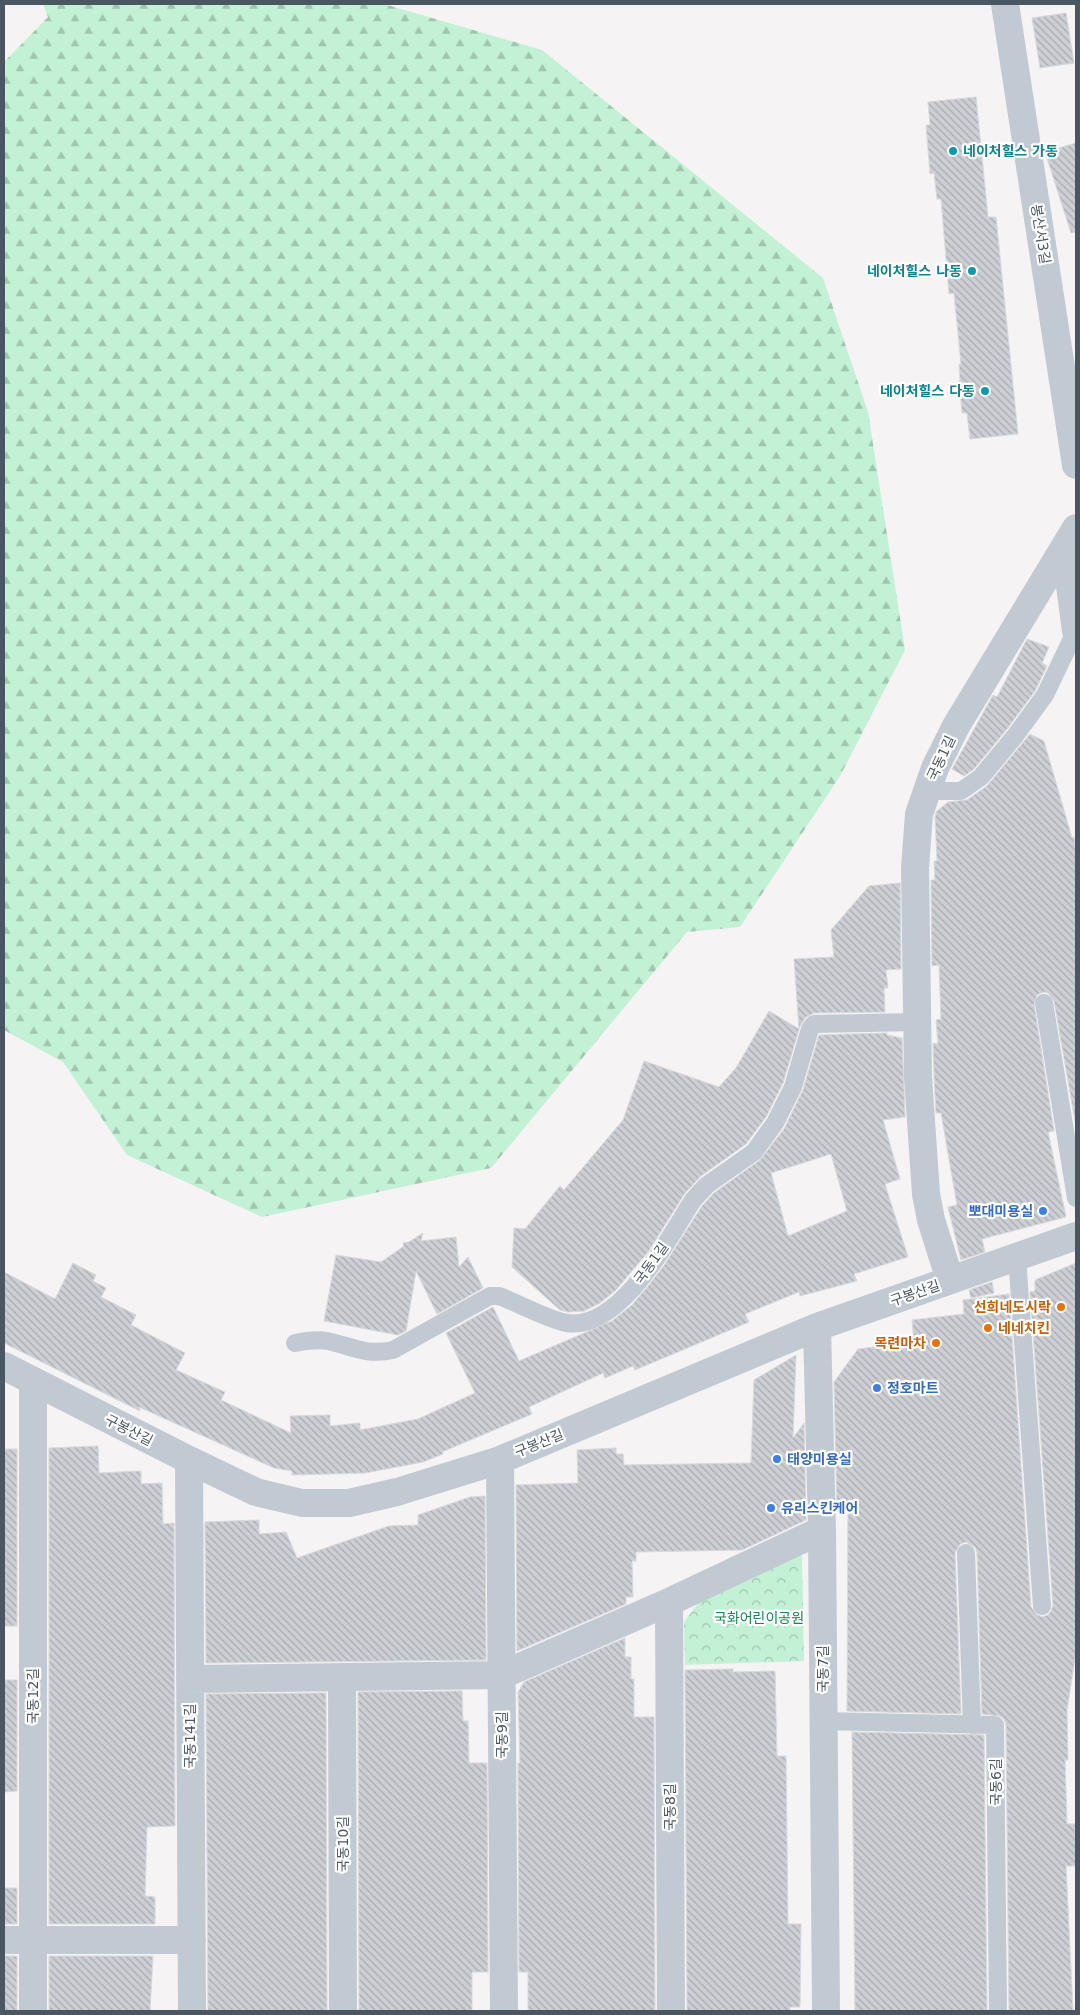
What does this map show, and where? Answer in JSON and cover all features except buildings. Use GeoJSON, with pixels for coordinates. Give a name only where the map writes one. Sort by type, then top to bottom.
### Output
{"type":"FeatureCollection","features":[{"type":"Feature","properties":{"kind":"street","name":"봉산서3길"},"geometry":{"type":"LineString","coordinates":[[1005,4],[1076,465]]}},
{"type":"Feature","properties":{"kind":"street"},"geometry":{"type":"LineString","coordinates":[[1070,538],[1076,630]]}},
{"type":"Feature","properties":{"kind":"street","name":"국동1길"},"geometry":{"type":"LineString","coordinates":[[950,1280],[931,1220],[926,1194],[918,1077],[915,868],[919,814],[935,768],[956,726],[1070,538]]}},
{"type":"Feature","properties":{"kind":"street","name":"구봉산길"},"geometry":{"type":"LineString","coordinates":[[14,1376],[256,1492],[278,1498],[324,1504],[349,1503],[373,1499],[500,1460],[817,1327],[1076,1236]]}},
{"type":"Feature","properties":{"kind":"street","name":"국동7길"},"geometry":{"type":"LineString","coordinates":[[817,1327],[822,1530],[826,2011]]}},
{"type":"Feature","properties":{"kind":"street","name":"국동12길"},"geometry":{"type":"LineString","coordinates":[[14,1376],[33,1940],[33,2011]]}},
{"type":"Feature","properties":{"kind":"street","name":"국동141길"},"geometry":{"type":"LineString","coordinates":[[189,1460],[192,2011]]}},
{"type":"Feature","properties":{"kind":"street","name":"국동9길"},"geometry":{"type":"LineString","coordinates":[[500,1460],[504,2011]]}},
{"type":"Feature","properties":{"kind":"street"},"geometry":{"type":"LineString","coordinates":[[190,1679],[502,1675],[669,1602],[822,1530]]}},
{"type":"Feature","properties":{"kind":"street","name":"국동8길"},"geometry":{"type":"LineString","coordinates":[[669,1602],[671,2011]]}},
{"type":"Feature","properties":{"kind":"street","name":"국동10길"},"geometry":{"type":"LineString","coordinates":[[342,1678],[344,2011]]}},
{"type":"Feature","properties":{"kind":"street"},"geometry":{"type":"LineString","coordinates":[[4,1940],[192,1940]]}},
{"type":"Feature","properties":{"kind":"lane"},"geometry":{"type":"LineString","coordinates":[[926,791],[961,791],[981,777],[1015,736],[1045,695],[1076,630]]}},
{"type":"Feature","properties":{"kind":"lane"},"geometry":{"type":"LineString","coordinates":[[1044,1003],[1076,1198]]}},
{"type":"Feature","properties":{"kind":"lane","name":"국동1길"},"geometry":{"type":"LineString","coordinates":[[295,1343],[325,1341],[361,1352],[393,1350],[490,1296],[499,1296],[566,1323],[579,1323],[604,1313],[612,1308],[641,1280],[692,1200],[702,1189],[758,1148],[775,1123],[793,1087],[810,1029],[814,1024],[917,1022]]}},
{"type":"Feature","properties":{"kind":"lane"},"geometry":{"type":"LineString","coordinates":[[1017,1257],[1042,1606]]}},
{"type":"Feature","properties":{"kind":"lane"},"geometry":{"type":"LineString","coordinates":[[966,1553],[972,1725]]}},
{"type":"Feature","properties":{"kind":"lane","name":"국동6길"},"geometry":{"type":"LineString","coordinates":[[823,1721],[995,1725],[998,2011]]}},
{"type":"Feature","properties":{"kind":"green space"},"geometry":{"type":"Polygon","coordinates":[[[43,4],[384,4],[542,50],[823,278],[868,412],[905,650],[840,776],[740,927],[687,932],[491,1168],[262,1217],[127,1155],[63,1062],[4,1030],[4,62],[48,17],[43,4]]]}},
{"type":"Feature","properties":{"kind":"green space","name":"국화어린이공원"},"geometry":{"type":"Polygon","coordinates":[[[802,1556],[804,1661],[685,1665],[684,1622],[702,1598],[784,1557],[802,1556]]]}},
{"type":"Feature","properties":{"kind":"place","name":"네이처힐스 가동"},"geometry":{"type":"Point","coordinates":[953,151]}},
{"type":"Feature","properties":{"kind":"place","name":"네이처힐스 나동"},"geometry":{"type":"Point","coordinates":[972,271]}},
{"type":"Feature","properties":{"kind":"place","name":"네이처힐스 다동"},"geometry":{"type":"Point","coordinates":[985,391]}},
{"type":"Feature","properties":{"kind":"place","name":"뽀대미용실"},"geometry":{"type":"Point","coordinates":[1043,1211]}},
{"type":"Feature","properties":{"kind":"place","name":"선희네도시락"},"geometry":{"type":"Point","coordinates":[1061,1307]}},
{"type":"Feature","properties":{"kind":"place","name":"네네치킨"},"geometry":{"type":"Point","coordinates":[988,1328]}},
{"type":"Feature","properties":{"kind":"place","name":"목련마차"},"geometry":{"type":"Point","coordinates":[936,1343]}},
{"type":"Feature","properties":{"kind":"place","name":"정호마트"},"geometry":{"type":"Point","coordinates":[877,1388]}},
{"type":"Feature","properties":{"kind":"place","name":"태양미용실"},"geometry":{"type":"Point","coordinates":[777,1459]}},
{"type":"Feature","properties":{"kind":"place","name":"유리스킨케어"},"geometry":{"type":"Point","coordinates":[771,1508]}}]}
